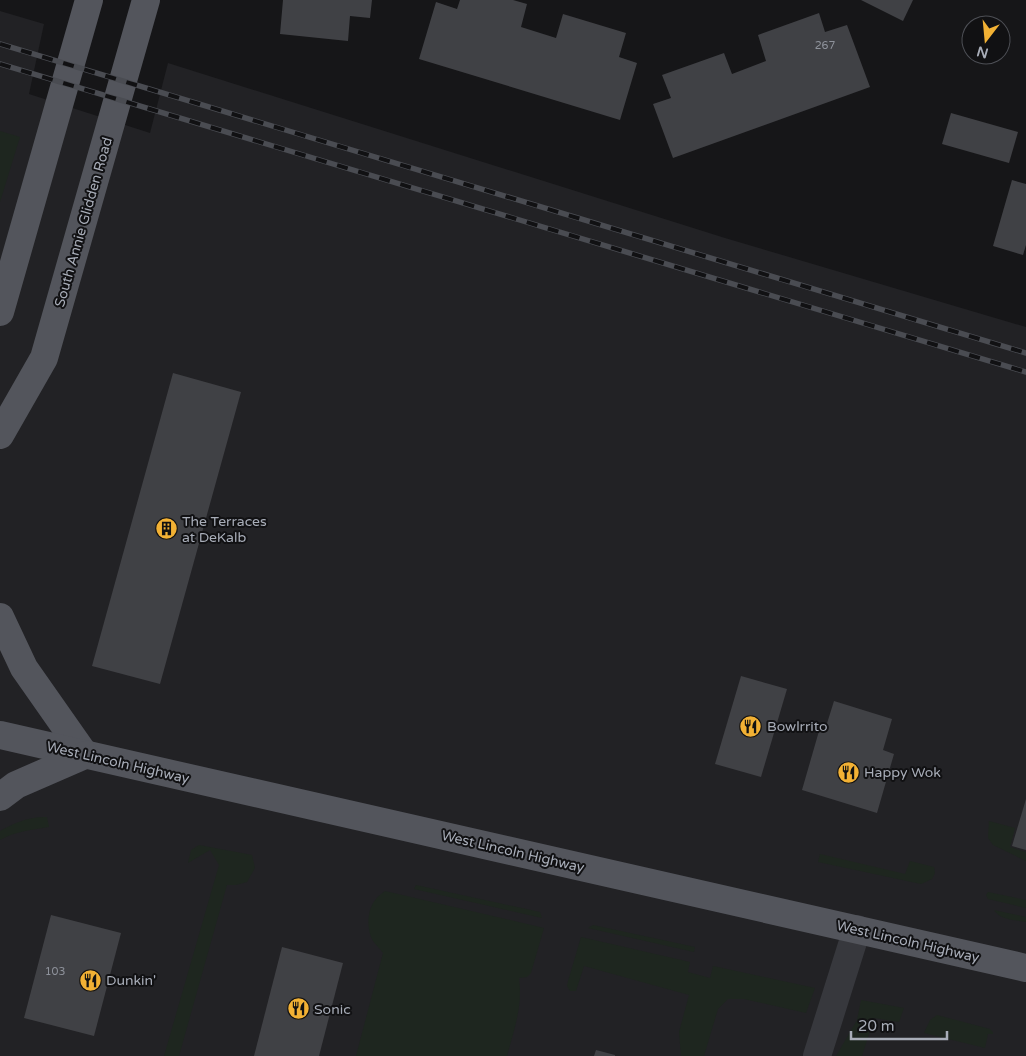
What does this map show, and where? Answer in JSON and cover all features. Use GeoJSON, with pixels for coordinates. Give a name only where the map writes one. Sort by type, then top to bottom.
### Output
{"type":"FeatureCollection","features":[{"type":"Feature","properties":{"kind":"main road"},"geometry":{"type":"LineString","coordinates":[[0,312],[89,0]]}},
{"type":"Feature","properties":{"kind":"main road","name":"South Annie Glidden Road"},"geometry":{"type":"LineString","coordinates":[[0,435],[44,358],[146,0]]}},
{"type":"Feature","properties":{"kind":"main road"},"geometry":{"type":"LineString","coordinates":[[0,616],[24,668],[85,755],[16,786],[0,797]]}},
{"type":"Feature","properties":{"kind":"main road","name":"West Lincoln Highway"},"geometry":{"type":"LineString","coordinates":[[0,735],[1026,968]]}},
{"type":"Feature","properties":{"kind":"lane"},"geometry":{"type":"LineString","coordinates":[[817,1056],[857,929]]}},
{"type":"Feature","properties":{"kind":"shaded area"},"geometry":{"type":"Polygon","coordinates":[[[0,11],[44,24],[29,94],[150,133],[168,63],[725,238],[1026,327],[1026,1056],[0,1056],[0,11]]]}},
{"type":"Feature","properties":{"kind":"shaded area"},"geometry":{"type":"Polygon","coordinates":[[[0,131],[20,137],[0,202],[0,131]]]}},
{"type":"Feature","properties":{"kind":"shaded area"},"geometry":{"type":"Polygon","coordinates":[[[47,817],[49,827],[18,833],[0,840],[0,831],[11,825],[28,819],[47,817]]]}},
{"type":"Feature","properties":{"kind":"shaded area"},"geometry":{"type":"Polygon","coordinates":[[[989,821],[1015,828],[1010,847],[1026,852],[1026,861],[993,845],[988,838],[989,821]]]}},
{"type":"Feature","properties":{"kind":"shaded area"},"geometry":{"type":"Polygon","coordinates":[[[199,845],[252,855],[255,868],[247,882],[227,885],[179,1056],[164,1056],[219,865],[210,850],[188,863],[191,850],[199,845]]]}},
{"type":"Feature","properties":{"kind":"shaded area"},"geometry":{"type":"Polygon","coordinates":[[[820,854],[905,874],[910,861],[934,867],[935,873],[932,879],[921,884],[818,862],[820,854]]]}},
{"type":"Feature","properties":{"kind":"shaded area"},"geometry":{"type":"Polygon","coordinates":[[[416,885],[540,912],[542,918],[414,889],[416,885]]]}},
{"type":"Feature","properties":{"kind":"shaded area"},"geometry":{"type":"Polygon","coordinates":[[[385,891],[544,928],[531,973],[527,977],[519,978],[519,1008],[507,1056],[356,1056],[383,953],[373,941],[369,931],[369,914],[373,903],[385,891]]]}},
{"type":"Feature","properties":{"kind":"shaded area"},"geometry":{"type":"Polygon","coordinates":[[[988,892],[1026,900],[1026,908],[988,899],[986,895],[988,892]]]}},
{"type":"Feature","properties":{"kind":"shaded area"},"geometry":{"type":"Polygon","coordinates":[[[994,910],[1026,917],[1026,922],[1004,918],[994,910]]]}},
{"type":"Feature","properties":{"kind":"shaded area"},"geometry":{"type":"Polygon","coordinates":[[[593,925],[695,947],[694,952],[588,928],[593,925]]]}},
{"type":"Feature","properties":{"kind":"shaded area"},"geometry":{"type":"Polygon","coordinates":[[[581,937],[690,962],[688,972],[710,978],[713,966],[815,988],[806,1013],[744,999],[728,999],[718,1009],[704,1056],[681,1056],[679,1032],[689,995],[584,966],[576,991],[570,991],[567,986],[568,981],[581,937]]]}},
{"type":"Feature","properties":{"kind":"shaded area"},"geometry":{"type":"Polygon","coordinates":[[[861,1000],[904,1008],[899,1022],[874,1018],[862,1056],[836,1056],[857,1020],[861,1000]]]}},
{"type":"Feature","properties":{"kind":"shaded area"},"geometry":{"type":"Polygon","coordinates":[[[937,1015],[990,1029],[993,1034],[988,1034],[985,1048],[924,1033],[930,1020],[937,1015]]]}},
{"type":"Feature","properties":{"kind":"building"},"geometry":{"type":"Polygon","coordinates":[[[283,0],[372,0],[370,18],[350,16],[348,41],[280,34],[283,0]]]}},
{"type":"Feature","properties":{"kind":"building"},"geometry":{"type":"Polygon","coordinates":[[[460,0],[513,0],[527,4],[521,27],[556,38],[563,14],[626,33],[619,57],[637,63],[620,120],[419,59],[436,2],[457,9],[460,0]]]}},
{"type":"Feature","properties":{"kind":"building"},"geometry":{"type":"Polygon","coordinates":[[[861,0],[913,0],[903,21],[861,0]]]}},
{"type":"Feature","properties":{"kind":"building"},"geometry":{"type":"Polygon","coordinates":[[[819,13],[825,32],[847,25],[870,87],[673,158],[653,104],[671,98],[662,75],[724,53],[732,74],[766,61],[758,35],[819,13]]]}},
{"type":"Feature","properties":{"kind":"building"},"geometry":{"type":"Polygon","coordinates":[[[951,113],[1018,132],[1009,163],[942,144],[951,113]]]}},
{"type":"Feature","properties":{"kind":"building"},"geometry":{"type":"Polygon","coordinates":[[[1012,180],[1026,184],[1026,245],[1023,255],[993,246],[1012,180]]]}},
{"type":"Feature","properties":{"kind":"building","name":"The Terraces at DeKalb"},"geometry":{"type":"Polygon","coordinates":[[[173,373],[241,392],[160,684],[92,666],[173,373]]]}},
{"type":"Feature","properties":{"kind":"building","name":"Bowlrrito"},"geometry":{"type":"Polygon","coordinates":[[[741,676],[787,689],[761,777],[715,764],[741,676]]]}},
{"type":"Feature","properties":{"kind":"building","name":"Happy Wok"},"geometry":{"type":"Polygon","coordinates":[[[834,701],[892,719],[883,750],[894,754],[877,813],[802,790],[819,731],[824,733],[834,701]]]}},
{"type":"Feature","properties":{"kind":"building"},"geometry":{"type":"Polygon","coordinates":[[[1026,799],[1026,850],[1012,846],[1026,799]]]}},
{"type":"Feature","properties":{"kind":"building"},"geometry":{"type":"Polygon","coordinates":[[[51,915],[121,933],[94,1036],[24,1018],[51,915]]]}},
{"type":"Feature","properties":{"kind":"building","name":"Sonic"},"geometry":{"type":"Polygon","coordinates":[[[282,947],[343,963],[319,1056],[254,1056],[282,947]]]}},
{"type":"Feature","properties":{"kind":"building"},"geometry":{"type":"Polygon","coordinates":[[[596,1050],[615,1055],[615,1056],[594,1056],[596,1050]]]}},
{"type":"Feature","properties":{"kind":"railway"},"geometry":{"type":"LineString","coordinates":[[0,44],[1026,353]]}},
{"type":"Feature","properties":{"kind":"railway"},"geometry":{"type":"LineString","coordinates":[[0,64],[1026,372]]}},
{"type":"Feature","properties":{"kind":"place","name":"The Terraces at DeKalb"},"geometry":{"type":"Point","coordinates":[166,529]}},
{"type":"Feature","properties":{"kind":"place","name":"Bowlrrito"},"geometry":{"type":"Point","coordinates":[751,726]}},
{"type":"Feature","properties":{"kind":"place","name":"Happy Wok"},"geometry":{"type":"Point","coordinates":[848,772]}},
{"type":"Feature","properties":{"kind":"place","name":"Dunkin'"},"geometry":{"type":"Point","coordinates":[90,980]}},
{"type":"Feature","properties":{"kind":"place","name":"Sonic"},"geometry":{"type":"Point","coordinates":[298,1009]}}]}
